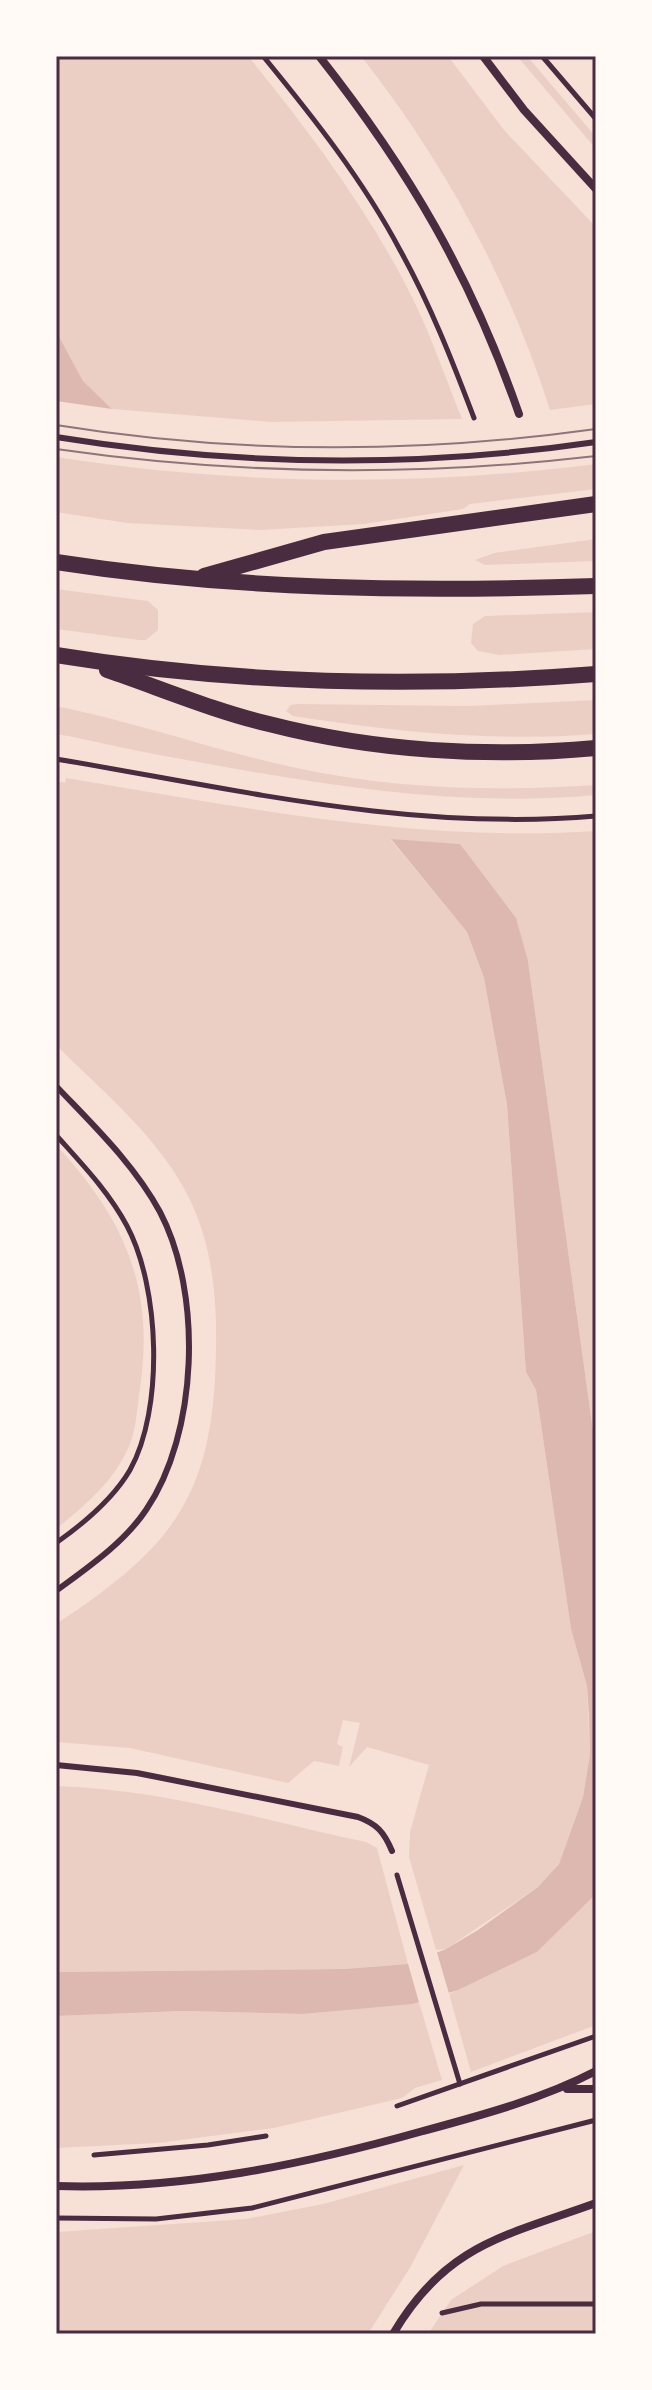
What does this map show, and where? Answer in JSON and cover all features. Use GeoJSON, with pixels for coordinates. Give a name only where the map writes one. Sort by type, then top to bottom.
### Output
{"type":"FeatureCollection","features":[{"type":"Feature","properties":{"kind":"main road"},"geometry":{"type":"LineString","coordinates":[[194,579],[324,542],[596,504]]}},
{"type":"Feature","properties":{"kind":"main road"},"geometry":{"type":"LineString","coordinates":[[56,562],[194,579],[410,592],[596,586]]}},
{"type":"Feature","properties":{"kind":"main road"},"geometry":{"type":"LineString","coordinates":[[64,657],[157,669],[314,680],[451,681],[596,674]]}},
{"type":"Feature","properties":{"kind":"main road"},"geometry":{"type":"LineString","coordinates":[[64,657],[267,724],[342,738],[456,751],[596,748]]}},
{"type":"Feature","properties":{"kind":"street"},"geometry":{"type":"LineString","coordinates":[[319,56],[392,155],[453,254],[485,324],[519,414]]}},
{"type":"Feature","properties":{"kind":"street"},"geometry":{"type":"LineString","coordinates":[[483,56],[524,110],[596,189]]}},
{"type":"Feature","properties":{"kind":"street"},"geometry":{"type":"LineString","coordinates":[[56,2186],[152,2185],[258,2172],[410,2135],[562,2089],[596,2071]]}},
{"type":"Feature","properties":{"kind":"street"},"geometry":{"type":"LineString","coordinates":[[562,2089],[596,2089]]}},
{"type":"Feature","properties":{"kind":"street"},"geometry":{"type":"LineString","coordinates":[[393,2334],[409,2306],[452,2262],[517,2229],[596,2203]]}},
{"type":"Feature","properties":{"kind":"lane"},"geometry":{"type":"LineString","coordinates":[[56,437],[206,455],[310,459],[462,456],[596,442]]}},
{"type":"Feature","properties":{"kind":"lane"},"geometry":{"type":"LineString","coordinates":[[56,1086],[106,1139],[161,1214],[175,1255],[187,1332],[183,1421],[175,1454],[162,1485],[144,1513],[118,1541],[56,1591]]}},
{"type":"Feature","properties":{"kind":"lane"},"geometry":{"type":"LineString","coordinates":[[56,1765],[137,1773],[358,1817],[373,1822],[385,1833],[392,1851]]}},
{"type":"Feature","properties":{"kind":"path"},"geometry":{"type":"LineString","coordinates":[[263,56],[345,161],[399,248],[447,348],[474,418]]}},
{"type":"Feature","properties":{"kind":"path"},"geometry":{"type":"LineString","coordinates":[[542,56],[596,119]]}},
{"type":"Feature","properties":{"kind":"path"},"geometry":{"type":"LineString","coordinates":[[56,759],[387,814],[463,820],[596,816]]}},
{"type":"Feature","properties":{"kind":"path"},"geometry":{"type":"LineString","coordinates":[[56,1135],[98,1182],[129,1229],[146,1280],[152,1338],[149,1407],[138,1454],[128,1473],[106,1500],[56,1543]]}},
{"type":"Feature","properties":{"kind":"path"},"geometry":{"type":"LineString","coordinates":[[392,1851],[463,2094]]}},
{"type":"Feature","properties":{"kind":"path"},"geometry":{"type":"LineString","coordinates":[[393,2107],[596,2036]]}},
{"type":"Feature","properties":{"kind":"path"},"geometry":{"type":"LineString","coordinates":[[82,2155],[208,2145],[267,2136]]}},
{"type":"Feature","properties":{"kind":"path"},"geometry":{"type":"LineString","coordinates":[[400,2323],[481,2304],[596,2304]]}},
{"type":"Feature","properties":{"kind":"shaded area"},"geometry":{"type":"Polygon","coordinates":[[[56,56],[248,56],[316,143],[378,235],[420,314],[462,419],[271,422],[112,409],[83,381],[56,331],[56,56]]]}},
{"type":"Feature","properties":{"kind":"shaded area"},"geometry":{"type":"Polygon","coordinates":[[[361,56],[448,56],[504,130],[596,227],[596,404],[550,410],[515,315],[472,225],[420,138],[361,56]]]}},
{"type":"Feature","properties":{"kind":"shaded area"},"geometry":{"type":"Polygon","coordinates":[[[517,56],[527,56],[596,137],[596,149],[517,56]]]}},
{"type":"Feature","properties":{"kind":"shaded area"},"geometry":{"type":"Polygon","coordinates":[[[56,331],[83,381],[112,409],[56,401],[56,331]]]}},
{"type":"Feature","properties":{"kind":"shaded area"},"geometry":{"type":"Polygon","coordinates":[[[56,457],[191,473],[326,480],[461,477],[596,464],[596,489],[470,504],[463,509],[364,524],[260,530],[127,523],[56,512],[56,457]]]}},
{"type":"Feature","properties":{"kind":"shaded area"},"geometry":{"type":"Polygon","coordinates":[[[596,539],[596,561],[485,565],[475,560],[494,553],[596,539]]]}},
{"type":"Feature","properties":{"kind":"shaded area"},"geometry":{"type":"Polygon","coordinates":[[[56,589],[148,601],[158,610],[158,630],[146,640],[139,640],[56,629],[56,589]]]}},
{"type":"Feature","properties":{"kind":"shaded area"},"geometry":{"type":"Polygon","coordinates":[[[596,612],[596,649],[499,655],[478,651],[471,643],[473,624],[485,616],[596,612]]]}},
{"type":"Feature","properties":{"kind":"shaded area"},"geometry":{"type":"Polygon","coordinates":[[[596,700],[596,734],[557,736],[481,736],[407,731],[293,716],[286,711],[297,704],[468,706],[596,700]]]}},
{"type":"Feature","properties":{"kind":"shaded area"},"geometry":{"type":"Polygon","coordinates":[[[56,706],[262,760],[330,774],[443,787],[596,785],[596,795],[484,798],[429,795],[264,774],[56,734],[56,706]]]}},
{"type":"Feature","properties":{"kind":"shaded area"},"geometry":{"type":"Polygon","coordinates":[[[66,778],[264,811],[396,827],[462,832],[596,831],[596,843],[593,843],[596,855],[596,1453],[528,961],[460,844],[391,840],[467,932],[484,978],[507,1105],[526,1372],[536,1390],[571,1629],[587,1686],[590,1754],[583,1797],[559,1864],[538,1887],[446,1949],[436,1950],[409,1857],[410,1832],[429,1765],[367,1747],[349,1767],[360,1723],[343,1720],[337,1744],[343,1747],[339,1766],[314,1761],[288,1783],[130,1748],[56,1742],[56,1624],[131,1568],[159,1540],[180,1511],[196,1479],[207,1442],[216,1348],[212,1272],[190,1200],[178,1178],[147,1137],[56,1045],[56,781],[65,783],[66,778]]]}},
{"type":"Feature","properties":{"kind":"shaded area"},"geometry":{"type":"Polygon","coordinates":[[[391,839],[460,844],[516,918],[528,961],[596,1453],[596,1894],[537,1952],[458,1990],[412,2004],[303,2014],[183,2011],[56,2016],[56,1972],[344,1969],[408,1964],[446,1949],[538,1887],[559,1864],[583,1797],[590,1754],[587,1686],[571,1629],[536,1390],[526,1372],[507,1105],[484,978],[467,932],[391,839]]]}},
{"type":"Feature","properties":{"kind":"shaded area"},"geometry":{"type":"Polygon","coordinates":[[[56,1145],[100,1200],[129,1256],[143,1318],[143,1352],[136,1422],[126,1453],[104,1485],[56,1529],[56,1145]]]}},
{"type":"Feature","properties":{"kind":"shaded area"},"geometry":{"type":"Polygon","coordinates":[[[56,1786],[173,1799],[366,1842],[377,1848],[408,1964],[344,1969],[56,1972],[56,1786]]]}},
{"type":"Feature","properties":{"kind":"shaded area"},"geometry":{"type":"Polygon","coordinates":[[[596,1894],[596,2025],[471,2072],[449,1994],[537,1952],[596,1894]]]}},
{"type":"Feature","properties":{"kind":"shaded area"},"geometry":{"type":"Polygon","coordinates":[[[419,2002],[442,2080],[415,2088],[402,2098],[274,2128],[158,2143],[56,2148],[56,2016],[183,2011],[303,2014],[419,2002]]]}},
{"type":"Feature","properties":{"kind":"shaded area"},"geometry":{"type":"Polygon","coordinates":[[[464,2165],[411,2266],[368,2334],[56,2334],[56,2232],[246,2219],[323,2204],[464,2165]]]}},
{"type":"Feature","properties":{"kind":"shaded area"},"geometry":{"type":"Polygon","coordinates":[[[596,2231],[596,2334],[428,2334],[451,2300],[503,2266],[596,2231]]]}},
{"type":"Feature","properties":{"kind":"pier"},"geometry":{"type":"Polygon","coordinates":[[[436,1949],[450,1997],[420,2006],[407,1960],[436,1949]]]}},
{"type":"Feature","properties":{"kind":"tram line"},"geometry":{"type":"LineString","coordinates":[[56,425],[191,441],[326,447],[461,443],[596,429]]}},
{"type":"Feature","properties":{"kind":"tram line"},"geometry":{"type":"LineString","coordinates":[[56,449],[191,464],[326,470],[461,467],[596,456]]}}]}
